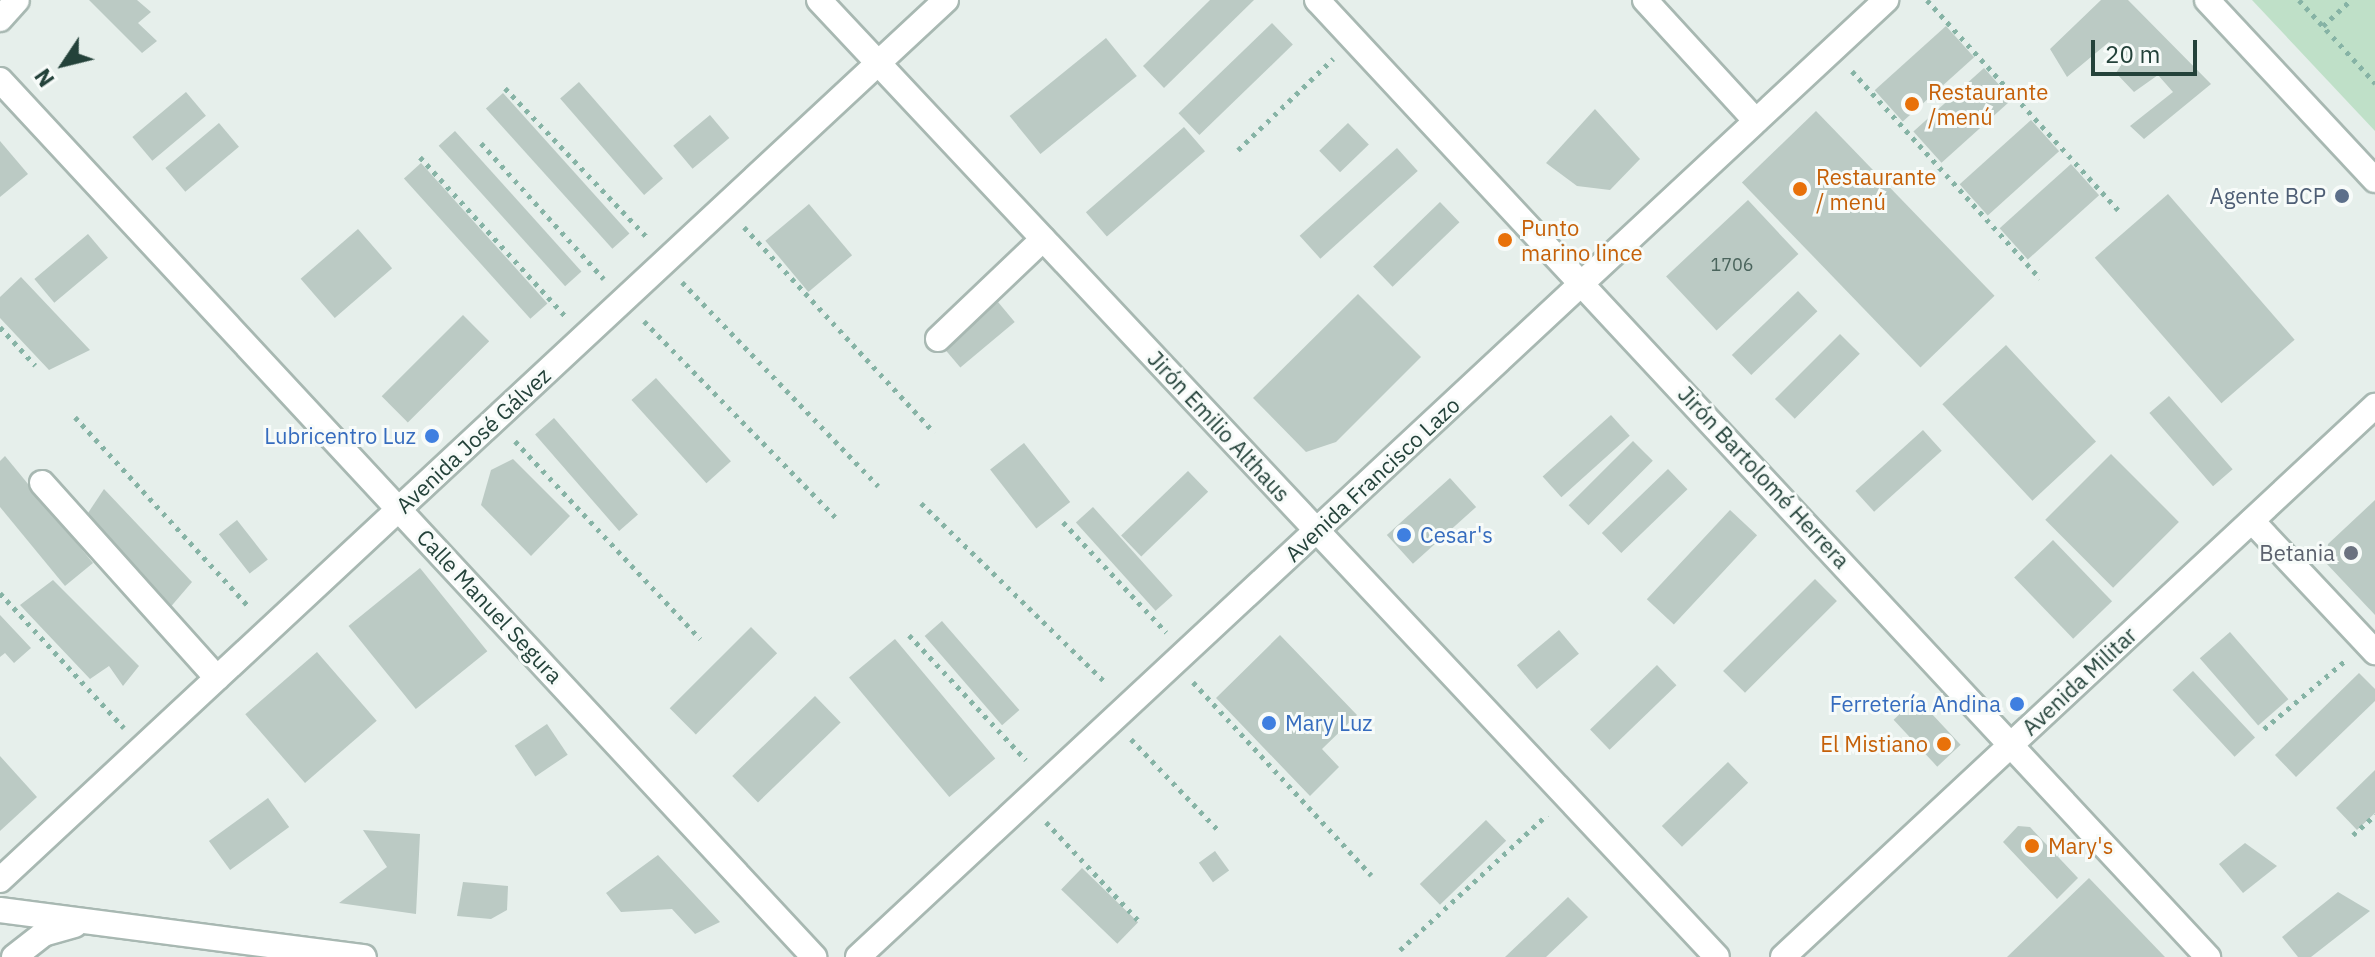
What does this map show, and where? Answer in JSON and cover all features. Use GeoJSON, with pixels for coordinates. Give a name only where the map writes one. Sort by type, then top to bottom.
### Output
{"type":"FeatureCollection","features":[{"type":"Feature","properties":{"kind":"street"},"geometry":{"type":"LineString","coordinates":[[0,19],[17,0]]}},
{"type":"Feature","properties":{"kind":"street","name":"Jirón Emilio Althaus"},"geometry":{"type":"LineString","coordinates":[[819,0],[1717,957]]}},
{"type":"Feature","properties":{"kind":"street","name":"Avenida José Gálvez"},"geometry":{"type":"LineString","coordinates":[[0,880],[946,0]]}},
{"type":"Feature","properties":{"kind":"street","name":"Jirón Bartolomé Herrera"},"geometry":{"type":"LineString","coordinates":[[1317,0],[1584,281],[2208,957]]}},
{"type":"Feature","properties":{"kind":"street"},"geometry":{"type":"LineString","coordinates":[[1645,0],[1756,121]]}},
{"type":"Feature","properties":{"kind":"street","name":"Avenida Francisco Lazo"},"geometry":{"type":"LineString","coordinates":[[858,957],[1886,0]]}},
{"type":"Feature","properties":{"kind":"street"},"geometry":{"type":"LineString","coordinates":[[2207,0],[2375,180]]}},
{"type":"Feature","properties":{"kind":"street","name":"Calle Manuel Segura"},"geometry":{"type":"LineString","coordinates":[[0,80],[814,957]]}},
{"type":"Feature","properties":{"kind":"street"},"geometry":{"type":"LineString","coordinates":[[938,339],[1043,239]]}},
{"type":"Feature","properties":{"kind":"street","name":"Avenida Militar"},"geometry":{"type":"LineString","coordinates":[[1783,957],[2375,406]]}},
{"type":"Feature","properties":{"kind":"street"},"geometry":{"type":"LineString","coordinates":[[42,483],[217,678]]}},
{"type":"Feature","properties":{"kind":"street"},"geometry":{"type":"LineString","coordinates":[[2252,521],[2371,648]]}},
{"type":"Feature","properties":{"kind":"street"},"geometry":{"type":"LineString","coordinates":[[0,910],[364,957]]}},
{"type":"Feature","properties":{"kind":"street"},"geometry":{"type":"LineString","coordinates":[[14,957],[57,929],[101,924]]}},
{"type":"Feature","properties":{"kind":"path"},"geometry":{"type":"LineString","coordinates":[[1927,0],[2118,210]]}},
{"type":"Feature","properties":{"kind":"path"},"geometry":{"type":"LineString","coordinates":[[2299,0],[2375,83]]}},
{"type":"Feature","properties":{"kind":"path"},"geometry":{"type":"LineString","coordinates":[[2323,26],[2351,0]]}},
{"type":"Feature","properties":{"kind":"path"},"geometry":{"type":"LineString","coordinates":[[1238,150],[1354,39]]}},
{"type":"Feature","properties":{"kind":"path"},"geometry":{"type":"LineString","coordinates":[[1832,50],[2040,278]]}},
{"type":"Feature","properties":{"kind":"path"},"geometry":{"type":"LineString","coordinates":[[505,88],[878,486]]}},
{"type":"Feature","properties":{"kind":"path"},"geometry":{"type":"LineString","coordinates":[[481,143],[623,300],[838,520]]}},
{"type":"Feature","properties":{"kind":"path"},"geometry":{"type":"LineString","coordinates":[[420,157],[584,337]]}},
{"type":"Feature","properties":{"kind":"path"},"geometry":{"type":"LineString","coordinates":[[724,206],[934,432]]}},
{"type":"Feature","properties":{"kind":"path"},"geometry":{"type":"LineString","coordinates":[[0,327],[35,365]]}},
{"type":"Feature","properties":{"kind":"path"},"geometry":{"type":"LineString","coordinates":[[75,417],[269,629]]}},
{"type":"Feature","properties":{"kind":"path"},"geometry":{"type":"LineString","coordinates":[[495,419],[700,639]]}},
{"type":"Feature","properties":{"kind":"path"},"geometry":{"type":"LineString","coordinates":[[921,503],[1120,713],[1219,831]]}},
{"type":"Feature","properties":{"kind":"path"},"geometry":{"type":"LineString","coordinates":[[1063,522],[1371,875]]}},
{"type":"Feature","properties":{"kind":"path"},"geometry":{"type":"LineString","coordinates":[[0,593],[142,747]]}},
{"type":"Feature","properties":{"kind":"path"},"geometry":{"type":"LineString","coordinates":[[909,635],[1047,782]]}},
{"type":"Feature","properties":{"kind":"path"},"geometry":{"type":"LineString","coordinates":[[2264,729],[2371,648]]}},
{"type":"Feature","properties":{"kind":"path"},"geometry":{"type":"LineString","coordinates":[[1400,950],[1567,797]]}},
{"type":"Feature","properties":{"kind":"path"},"geometry":{"type":"LineString","coordinates":[[1026,801],[1138,920]]}},
{"type":"Feature","properties":{"kind":"path"},"geometry":{"type":"LineString","coordinates":[[2353,835],[2375,815]]}},
{"type":"Feature","properties":{"kind":"green space"},"geometry":{"type":"Polygon","coordinates":[[[2252,0],[2375,0],[2375,131],[2252,0]]]}},
{"type":"Feature","properties":{"kind":"building"},"geometry":{"type":"Polygon","coordinates":[[[89,0],[137,0],[151,12],[138,23],[157,41],[142,53],[89,0]]]}},
{"type":"Feature","properties":{"kind":"building"},"geometry":{"type":"Polygon","coordinates":[[[1210,0],[1254,0],[1164,88],[1143,66],[1210,0]]]}},
{"type":"Feature","properties":{"kind":"building"},"geometry":{"type":"Polygon","coordinates":[[[2101,0],[2128,0],[2211,84],[2144,139],[2130,126],[2173,92],[2158,75],[2134,92],[2116,73],[2127,56],[2109,42],[2067,77],[2050,49],[2101,0]]]}},
{"type":"Feature","properties":{"kind":"building"},"geometry":{"type":"Polygon","coordinates":[[[1272,23],[1293,45],[1199,135],[1178,113],[1272,23]]]}},
{"type":"Feature","properties":{"kind":"building"},"geometry":{"type":"Polygon","coordinates":[[[1946,26],[1974,57],[1903,121],[1875,90],[1946,26]]]}},
{"type":"Feature","properties":{"kind":"building"},"geometry":{"type":"Polygon","coordinates":[[[1106,38],[1137,76],[1040,154],[1010,116],[1106,38]]]}},
{"type":"Feature","properties":{"kind":"building"},"geometry":{"type":"Polygon","coordinates":[[[1984,68],[2012,99],[1942,163],[1913,132],[1984,68]]]}},
{"type":"Feature","properties":{"kind":"building"},"geometry":{"type":"Polygon","coordinates":[[[579,82],[663,179],[644,195],[560,98],[579,82]]]}},
{"type":"Feature","properties":{"kind":"building"},"geometry":{"type":"Polygon","coordinates":[[[186,92],[206,116],[152,161],[132,137],[186,92]]]}},
{"type":"Feature","properties":{"kind":"building"},"geometry":{"type":"Polygon","coordinates":[[[503,93],[629,233],[612,249],[486,108],[503,93]]]}},
{"type":"Feature","properties":{"kind":"building"},"geometry":{"type":"Polygon","coordinates":[[[1595,109],[1640,159],[1610,190],[1577,186],[1546,163],[1595,109]]]}},
{"type":"Feature","properties":{"kind":"building"},"geometry":{"type":"Polygon","coordinates":[[[1816,111],[1995,296],[1920,367],[1742,183],[1816,111]]]}},
{"type":"Feature","properties":{"kind":"building"},"geometry":{"type":"Polygon","coordinates":[[[710,115],[729,138],[693,169],[673,146],[710,115]]]}},
{"type":"Feature","properties":{"kind":"building"},"geometry":{"type":"Polygon","coordinates":[[[2031,120],[2059,151],[1988,215],[1960,184],[2031,120]]]}},
{"type":"Feature","properties":{"kind":"building"},"geometry":{"type":"Polygon","coordinates":[[[219,123],[239,147],[185,192],[165,168],[219,123]]]}},
{"type":"Feature","properties":{"kind":"building"},"geometry":{"type":"Polygon","coordinates":[[[1348,123],[1369,145],[1340,172],[1319,151],[1348,123]]]}},
{"type":"Feature","properties":{"kind":"building"},"geometry":{"type":"Polygon","coordinates":[[[1184,127],[1205,151],[1107,236],[1086,212],[1184,127]]]}},
{"type":"Feature","properties":{"kind":"building"},"geometry":{"type":"Polygon","coordinates":[[[455,131],[581,271],[565,286],[439,146],[455,131]]]}},
{"type":"Feature","properties":{"kind":"building"},"geometry":{"type":"Polygon","coordinates":[[[0,141],[28,174],[0,197],[0,141]]]}},
{"type":"Feature","properties":{"kind":"building"},"geometry":{"type":"Polygon","coordinates":[[[1397,148],[1418,171],[1320,259],[1300,236],[1397,148]]]}},
{"type":"Feature","properties":{"kind":"building"},"geometry":{"type":"Polygon","coordinates":[[[421,163],[547,303],[530,319],[404,178],[421,163]]]}},
{"type":"Feature","properties":{"kind":"building"},"geometry":{"type":"Polygon","coordinates":[[[2071,164],[2099,195],[2028,259],[2000,228],[2071,164]]]}},
{"type":"Feature","properties":{"kind":"building"},"geometry":{"type":"Polygon","coordinates":[[[2168,194],[2295,340],[2221,403],[2095,258],[2168,194]]]}},
{"type":"Feature","properties":{"kind":"building"},"geometry":{"type":"Polygon","coordinates":[[[1748,200],[1798,254],[1717,331],[1666,276],[1748,200]]]}},
{"type":"Feature","properties":{"kind":"building"},"geometry":{"type":"Polygon","coordinates":[[[1440,202],[1459,222],[1393,287],[1373,267],[1440,202]]]}},
{"type":"Feature","properties":{"kind":"building"},"geometry":{"type":"Polygon","coordinates":[[[809,204],[852,255],[808,292],[765,241],[809,204]]]}},
{"type":"Feature","properties":{"kind":"building"},"geometry":{"type":"Polygon","coordinates":[[[358,229],[392,268],[335,318],[301,279],[358,229]]]}},
{"type":"Feature","properties":{"kind":"building"},"geometry":{"type":"Polygon","coordinates":[[[88,234],[108,258],[54,303],[34,279],[88,234]]]}},
{"type":"Feature","properties":{"kind":"building"},"geometry":{"type":"Polygon","coordinates":[[[21,277],[90,350],[49,370],[0,318],[0,297],[21,277]]]}},
{"type":"Feature","properties":{"kind":"building"},"geometry":{"type":"Polygon","coordinates":[[[1798,291],[1817,311],[1751,375],[1732,355],[1798,291]]]}},
{"type":"Feature","properties":{"kind":"building"},"geometry":{"type":"Polygon","coordinates":[[[1358,294],[1421,357],[1336,442],[1306,452],[1253,398],[1358,294]]]}},
{"type":"Feature","properties":{"kind":"building"},"geometry":{"type":"Polygon","coordinates":[[[998,302],[1015,322],[960,368],[944,348],[998,302]]]}},
{"type":"Feature","properties":{"kind":"building"},"geometry":{"type":"Polygon","coordinates":[[[463,315],[489,341],[408,422],[382,396],[463,315]]]}},
{"type":"Feature","properties":{"kind":"building"},"geometry":{"type":"Polygon","coordinates":[[[1840,334],[1860,354],[1795,419],[1775,399],[1840,334]]]}},
{"type":"Feature","properties":{"kind":"building"},"geometry":{"type":"Polygon","coordinates":[[[2006,345],[2096,442],[2032,501],[1942,404],[2006,345]]]}},
{"type":"Feature","properties":{"kind":"building"},"geometry":{"type":"Polygon","coordinates":[[[656,378],[731,461],[706,483],[631,400],[656,378]]]}},
{"type":"Feature","properties":{"kind":"building"},"geometry":{"type":"Polygon","coordinates":[[[2169,396],[2233,469],[2213,486],[2149,413],[2169,396]]]}},
{"type":"Feature","properties":{"kind":"building"},"geometry":{"type":"Polygon","coordinates":[[[1611,415],[1630,436],[1561,497],[1543,477],[1611,415]]]}},
{"type":"Feature","properties":{"kind":"building"},"geometry":{"type":"Polygon","coordinates":[[[554,418],[638,515],[619,531],[535,434],[554,418]]]}},
{"type":"Feature","properties":{"kind":"building"},"geometry":{"type":"Polygon","coordinates":[[[1923,430],[1942,451],[1874,512],[1855,491],[1923,430]]]}},
{"type":"Feature","properties":{"kind":"building"},"geometry":{"type":"Polygon","coordinates":[[[1633,441],[1653,461],[1588,525],[1569,505],[1633,441]]]}},
{"type":"Feature","properties":{"kind":"building"},"geometry":{"type":"Polygon","coordinates":[[[1024,443],[1070,502],[1036,529],[990,469],[1024,443]]]}},
{"type":"Feature","properties":{"kind":"building"},"geometry":{"type":"Polygon","coordinates":[[[2111,454],[2179,522],[2113,588],[2045,520],[2111,454]]]}},
{"type":"Feature","properties":{"kind":"building"},"geometry":{"type":"Polygon","coordinates":[[[5,456],[93,563],[65,586],[0,507],[0,461],[5,456]]]}},
{"type":"Feature","properties":{"kind":"building"},"geometry":{"type":"Polygon","coordinates":[[[513,459],[570,516],[531,556],[481,505],[491,470],[513,459]]]}},
{"type":"Feature","properties":{"kind":"building"},"geometry":{"type":"Polygon","coordinates":[[[1668,469],[1687,489],[1621,553],[1602,533],[1668,469]]]}},
{"type":"Feature","properties":{"kind":"building"},"geometry":{"type":"Polygon","coordinates":[[[1188,471],[1208,492],[1141,556],[1121,536],[1188,471]]]}},
{"type":"Feature","properties":{"kind":"building"},"geometry":{"type":"Polygon","coordinates":[[[1450,478],[1476,507],[1413,564],[1387,535],[1450,478]]]}},
{"type":"Feature","properties":{"kind":"building"},"geometry":{"type":"Polygon","coordinates":[[[104,489],[192,582],[168,610],[86,516],[104,489]]]}},
{"type":"Feature","properties":{"kind":"building","name":"Betania"},"geometry":{"type":"Polygon","coordinates":[[[2375,500],[2375,615],[2326,563],[2328,544],[2375,500]]]}},
{"type":"Feature","properties":{"kind":"building"},"geometry":{"type":"Polygon","coordinates":[[[1093,507],[1173,595],[1156,611],[1076,522],[1093,507]]]}},
{"type":"Feature","properties":{"kind":"building"},"geometry":{"type":"Polygon","coordinates":[[[1730,510],[1757,535],[1674,624],[1647,599],[1730,510]]]}},
{"type":"Feature","properties":{"kind":"building"},"geometry":{"type":"Polygon","coordinates":[[[237,520],[268,559],[250,574],[219,534],[237,520]]]}},
{"type":"Feature","properties":{"kind":"building"},"geometry":{"type":"Polygon","coordinates":[[[2053,540],[2112,601],[2073,639],[2014,578],[2053,540]]]}},
{"type":"Feature","properties":{"kind":"building"},"geometry":{"type":"Polygon","coordinates":[[[420,568],[487,651],[416,709],[349,626],[420,568]]]}},
{"type":"Feature","properties":{"kind":"building"},"geometry":{"type":"Polygon","coordinates":[[[1815,579],[1837,601],[1745,693],[1723,671],[1815,579]]]}},
{"type":"Feature","properties":{"kind":"building"},"geometry":{"type":"Polygon","coordinates":[[[53,580],[139,666],[123,686],[109,666],[90,679],[20,605],[53,580]]]}},
{"type":"Feature","properties":{"kind":"building"},"geometry":{"type":"Polygon","coordinates":[[[0,615],[31,648],[14,663],[5,653],[0,657],[0,615]]]}},
{"type":"Feature","properties":{"kind":"building"},"geometry":{"type":"Polygon","coordinates":[[[942,621],[1019,710],[1002,725],[925,636],[942,621]]]}},
{"type":"Feature","properties":{"kind":"building"},"geometry":{"type":"Polygon","coordinates":[[[751,627],[777,653],[696,734],[670,708],[751,627]]]}},
{"type":"Feature","properties":{"kind":"building"},"geometry":{"type":"Polygon","coordinates":[[[1559,630],[1579,654],[1537,689],[1517,665],[1559,630]]]}},
{"type":"Feature","properties":{"kind":"building"},"geometry":{"type":"Polygon","coordinates":[[[2230,632],[2288,699],[2258,725],[2200,658],[2230,632]]]}},
{"type":"Feature","properties":{"kind":"building"},"geometry":{"type":"Polygon","coordinates":[[[1280,635],[1357,715],[1322,749],[1339,767],[1310,796],[1216,698],[1280,635]]]}},
{"type":"Feature","properties":{"kind":"building"},"geometry":{"type":"Polygon","coordinates":[[[895,639],[995,759],[949,797],[849,678],[895,639]]]}},
{"type":"Feature","properties":{"kind":"building"},"geometry":{"type":"Polygon","coordinates":[[[317,652],[377,721],[305,783],[245,714],[317,652]]]}},
{"type":"Feature","properties":{"kind":"building"},"geometry":{"type":"Polygon","coordinates":[[[1657,665],[1676,685],[1610,750],[1590,730],[1657,665]]]}},
{"type":"Feature","properties":{"kind":"building"},"geometry":{"type":"Polygon","coordinates":[[[2193,671],[2255,738],[2235,757],[2173,690],[2193,671]]]}},
{"type":"Feature","properties":{"kind":"building"},"geometry":{"type":"Polygon","coordinates":[[[2359,673],[2375,689],[2375,701],[2296,777],[2275,755],[2359,673]]]}},
{"type":"Feature","properties":{"kind":"building"},"geometry":{"type":"Polygon","coordinates":[[[815,696],[841,723],[758,803],[732,776],[815,696]]]}},
{"type":"Feature","properties":{"kind":"building"},"geometry":{"type":"Polygon","coordinates":[[[1917,698],[1961,745],[1937,767],[1894,720],[1917,698]]]}},
{"type":"Feature","properties":{"kind":"building"},"geometry":{"type":"Polygon","coordinates":[[[547,724],[568,755],[535,776],[515,746],[547,724]]]}},
{"type":"Feature","properties":{"kind":"building"},"geometry":{"type":"Polygon","coordinates":[[[0,756],[37,797],[0,831],[0,756]]]}},
{"type":"Feature","properties":{"kind":"building"},"geometry":{"type":"Polygon","coordinates":[[[1728,762],[1748,783],[1682,847],[1662,826],[1728,762]]]}},
{"type":"Feature","properties":{"kind":"building"},"geometry":{"type":"Polygon","coordinates":[[[2375,770],[2375,813],[2357,830],[2336,808],[2375,770]]]}},
{"type":"Feature","properties":{"kind":"building"},"geometry":{"type":"Polygon","coordinates":[[[268,798],[289,827],[230,870],[209,841],[268,798]]]}},
{"type":"Feature","properties":{"kind":"building"},"geometry":{"type":"Polygon","coordinates":[[[1486,820],[1506,841],[1440,905],[1420,884],[1486,820]]]}},
{"type":"Feature","properties":{"kind":"building"},"geometry":{"type":"Polygon","coordinates":[[[2018,826],[2030,827],[2078,878],[2057,899],[2003,842],[2018,826]]]}},
{"type":"Feature","properties":{"kind":"building"},"geometry":{"type":"Polygon","coordinates":[[[363,830],[420,834],[416,914],[339,903],[387,867],[363,830]]]}},
{"type":"Feature","properties":{"kind":"building"},"geometry":{"type":"Polygon","coordinates":[[[2245,843],[2277,866],[2243,893],[2219,864],[2245,843]]]}},
{"type":"Feature","properties":{"kind":"building"},"geometry":{"type":"Polygon","coordinates":[[[1215,851],[1229,870],[1213,882],[1199,863],[1215,851]]]}},
{"type":"Feature","properties":{"kind":"building"},"geometry":{"type":"Polygon","coordinates":[[[658,855],[720,922],[695,934],[672,909],[621,912],[606,893],[658,855]]]}},
{"type":"Feature","properties":{"kind":"building"},"geometry":{"type":"Polygon","coordinates":[[[1082,868],[1138,922],[1117,944],[1061,890],[1082,868]]]}},
{"type":"Feature","properties":{"kind":"building"},"geometry":{"type":"Polygon","coordinates":[[[2089,878],[2165,957],[2007,957],[2089,878]]]}},
{"type":"Feature","properties":{"kind":"building"},"geometry":{"type":"Polygon","coordinates":[[[463,882],[508,886],[507,910],[491,919],[457,916],[463,882]]]}},
{"type":"Feature","properties":{"kind":"building"},"geometry":{"type":"Polygon","coordinates":[[[2338,892],[2370,911],[2311,957],[2298,957],[2282,937],[2338,892]]]}},
{"type":"Feature","properties":{"kind":"building"},"geometry":{"type":"Polygon","coordinates":[[[1568,897],[1588,917],[1546,957],[1505,957],[1568,897]]]}},
{"type":"Feature","properties":{"kind":"place","name":"Restaurante /menú"},"geometry":{"type":"Point","coordinates":[1912,104]}},
{"type":"Feature","properties":{"kind":"place","name":"Restaurante / menú"},"geometry":{"type":"Point","coordinates":[1800,189]}},
{"type":"Feature","properties":{"kind":"place","name":"Agente BCP"},"geometry":{"type":"Point","coordinates":[2342,196]}},
{"type":"Feature","properties":{"kind":"place","name":"Punto marino lince"},"geometry":{"type":"Point","coordinates":[1505,240]}},
{"type":"Feature","properties":{"kind":"place","name":"Lubricentro Luz"},"geometry":{"type":"Point","coordinates":[432,436]}},
{"type":"Feature","properties":{"kind":"place","name":"Cesar's"},"geometry":{"type":"Point","coordinates":[1404,535]}},
{"type":"Feature","properties":{"kind":"place","name":"Betania"},"geometry":{"type":"Point","coordinates":[2351,553]}},
{"type":"Feature","properties":{"kind":"place","name":"Ferretería Andina"},"geometry":{"type":"Point","coordinates":[2017,704]}},
{"type":"Feature","properties":{"kind":"place","name":"Mary Luz"},"geometry":{"type":"Point","coordinates":[1269,723]}},
{"type":"Feature","properties":{"kind":"place","name":"El Mistiano"},"geometry":{"type":"Point","coordinates":[1944,744]}},
{"type":"Feature","properties":{"kind":"place","name":"Mary's"},"geometry":{"type":"Point","coordinates":[2032,846]}}]}
